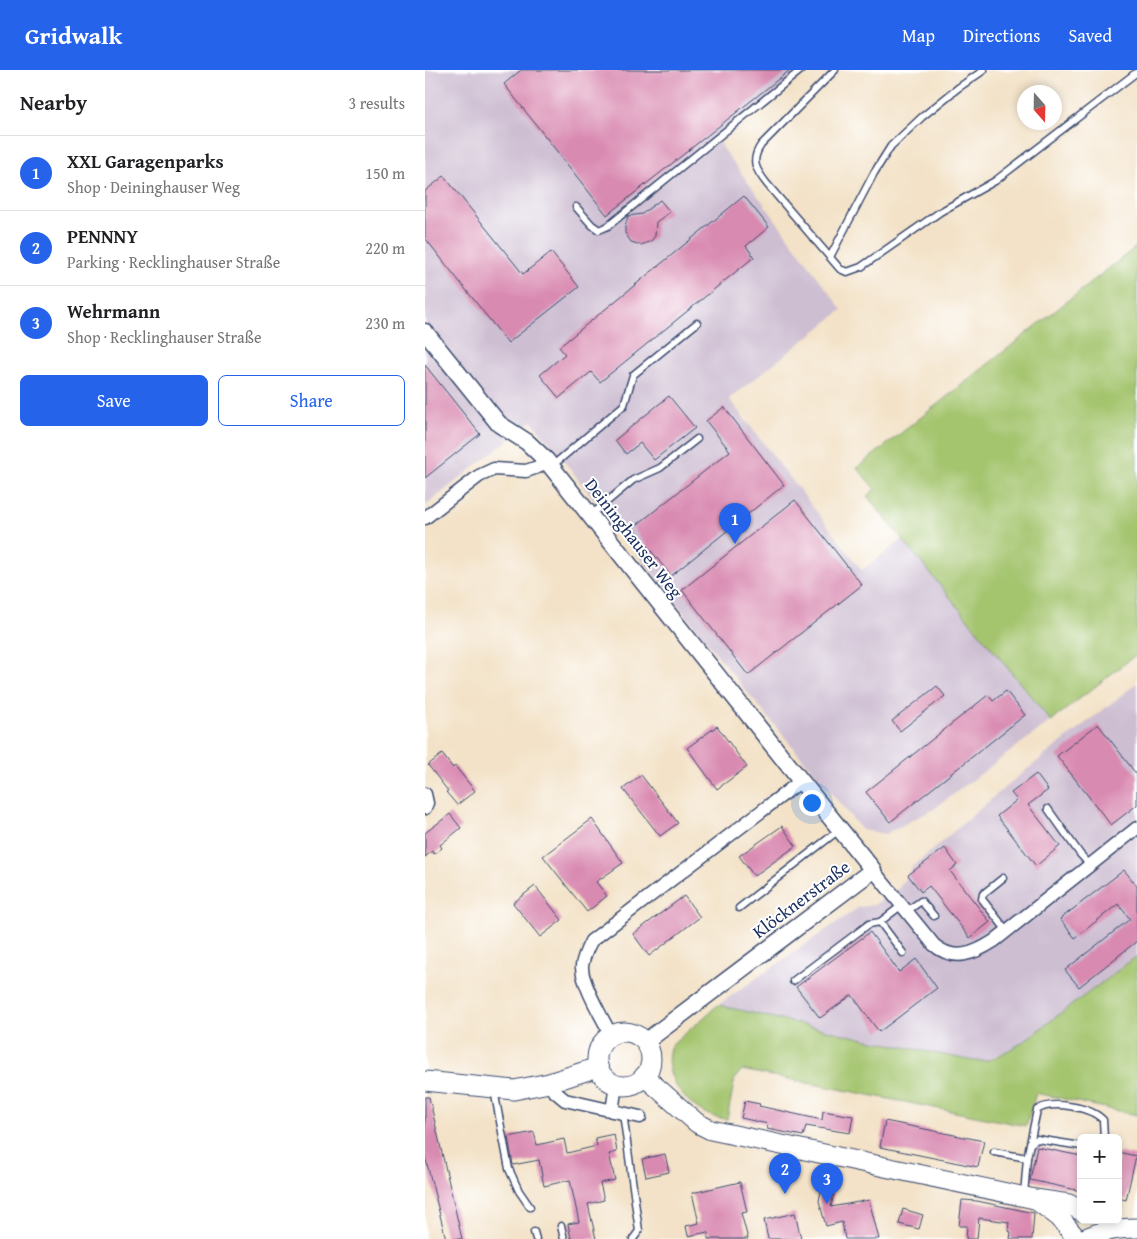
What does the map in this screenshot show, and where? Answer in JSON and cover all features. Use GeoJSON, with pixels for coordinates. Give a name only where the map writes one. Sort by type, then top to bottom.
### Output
{"type":"FeatureCollection","features":[{"type":"Feature","properties":{"kind":"main road"},"geometry":{"type":"LineString","coordinates":[[618,1032],[633,1033],[645,1042],[650,1050],[651,1059],[649,1068],[644,1076],[631,1085],[616,1085],[602,1075],[598,1067],[597,1052],[605,1039],[618,1032]]}},
{"type":"Feature","properties":{"kind":"main road"},"geometry":{"type":"LineString","coordinates":[[425,1081],[513,1090],[549,1083],[598,1067]]}},
{"type":"Feature","properties":{"kind":"main road"},"geometry":{"type":"LineString","coordinates":[[644,1076],[697,1123],[711,1130],[1029,1198],[1069,1204],[1077,1209]]}},
{"type":"Feature","properties":{"kind":"main road"},"geometry":{"type":"LineString","coordinates":[[1029,1198],[1059,1217],[1077,1239]]}},
{"type":"Feature","properties":{"kind":"main road"},"geometry":{"type":"LineString","coordinates":[[1092,1230],[1137,1228]]}},
{"type":"Feature","properties":{"kind":"street","name":"Deininghauser Weg"},"geometry":{"type":"LineString","coordinates":[[425,332],[499,424],[527,442],[549,463],[873,870]]}},
{"type":"Feature","properties":{"kind":"street"},"geometry":{"type":"LineString","coordinates":[[425,518],[479,476],[494,469],[527,471],[549,463]]}},
{"type":"Feature","properties":{"kind":"street"},"geometry":{"type":"LineString","coordinates":[[611,1035],[593,999],[582,968],[584,955],[591,941],[801,781]]}},
{"type":"Feature","properties":{"kind":"street"},"geometry":{"type":"LineString","coordinates":[[425,794],[427,803],[425,808]]}},
{"type":"Feature","properties":{"kind":"street","name":"Klöcknerstraße"},"geometry":{"type":"LineString","coordinates":[[645,1042],[873,870],[934,945],[942,952],[963,955],[979,951],[1007,931],[1137,828]]}},
{"type":"Feature","properties":{"kind":"street"},"geometry":{"type":"LineString","coordinates":[[549,1083],[553,1090],[565,1100],[640,1117]]}},
{"type":"Feature","properties":{"kind":"street"},"geometry":{"type":"LineString","coordinates":[[616,1085],[618,1112]]}},
{"type":"Feature","properties":{"kind":"lane"},"geometry":{"type":"LineString","coordinates":[[576,206],[595,228],[599,230],[608,226],[801,70]]}},
{"type":"Feature","properties":{"kind":"lane"},"geometry":{"type":"LineString","coordinates":[[835,70],[761,145],[755,158],[758,173],[843,271],[853,271],[861,268],[941,212],[995,182],[1137,72]]}},
{"type":"Feature","properties":{"kind":"lane"},"geometry":{"type":"LineString","coordinates":[[830,257],[873,173],[891,146],[930,111],[984,70]]}},
{"type":"Feature","properties":{"kind":"lane"},"geometry":{"type":"LineString","coordinates":[[549,463],[624,405],[633,375],[697,323]]}},
{"type":"Feature","properties":{"kind":"lane"},"geometry":{"type":"LineString","coordinates":[[591,515],[633,480],[660,468],[697,439]]}},
{"type":"Feature","properties":{"kind":"lane"},"geometry":{"type":"LineString","coordinates":[[1048,809],[1090,865]]}},
{"type":"Feature","properties":{"kind":"lane"},"geometry":{"type":"LineString","coordinates":[[739,908],[840,829]]}},
{"type":"Feature","properties":{"kind":"lane"},"geometry":{"type":"LineString","coordinates":[[1003,878],[983,894],[982,898],[1007,931]]}},
{"type":"Feature","properties":{"kind":"lane"},"geometry":{"type":"LineString","coordinates":[[793,981],[869,924],[881,922],[904,908],[921,901],[934,916]]}},
{"type":"Feature","properties":{"kind":"lane"},"geometry":{"type":"LineString","coordinates":[[881,922],[903,954]]}},
{"type":"Feature","properties":{"kind":"lane"},"geometry":{"type":"LineString","coordinates":[[493,1088],[509,1169],[530,1207]]}},
{"type":"Feature","properties":{"kind":"lane"},"geometry":{"type":"LineString","coordinates":[[1029,1198],[1027,1158],[1037,1110],[1051,1105],[1095,1113],[1103,1120],[1104,1134]]}},
{"type":"Feature","properties":{"kind":"lane"},"geometry":{"type":"LineString","coordinates":[[618,1112],[639,1231],[633,1239]]}},
{"type":"Feature","properties":{"kind":"lane"},"geometry":{"type":"LineString","coordinates":[[1030,1144],[1037,1139],[1077,1145]]}},
{"type":"Feature","properties":{"kind":"lane"},"geometry":{"type":"LineString","coordinates":[[994,1152],[1027,1158]]}},
{"type":"Feature","properties":{"kind":"lane"},"geometry":{"type":"LineString","coordinates":[[561,1226],[564,1239]]}},
{"type":"Feature","properties":{"kind":"shaded area"},"geometry":{"type":"Polygon","coordinates":[[[425,70],[810,70],[719,143],[842,310],[729,399],[862,570],[903,539],[1051,721],[934,809],[885,834],[862,830],[742,686],[532,421],[425,506],[425,70]]]}},
{"type":"Feature","properties":{"kind":"shaded area"},"geometry":{"type":"Polygon","coordinates":[[[1137,683],[1137,956],[1118,971],[1020,1044],[985,1061],[974,1061],[869,1040],[718,1005],[859,907],[874,905],[899,888],[912,867],[1016,778],[1137,683]]]}},
{"type":"Feature","properties":{"kind":"green space"},"geometry":{"type":"Polygon","coordinates":[[[1137,246],[1137,654],[1051,721],[867,496],[875,489],[857,468],[1137,246]]]}},
{"type":"Feature","properties":{"kind":"green space"},"geometry":{"type":"Polygon","coordinates":[[[1137,956],[1137,1115],[1036,1093],[1026,1126],[742,1070],[735,1078],[727,1119],[709,1115],[690,1103],[676,1086],[671,1076],[668,1056],[671,1046],[718,1005],[869,1040],[974,1061],[985,1061],[1020,1044],[1137,956]]]}},
{"type":"Feature","properties":{"kind":"building"},"geometry":{"type":"Polygon","coordinates":[[[521,70],[790,70],[607,215],[504,84],[521,70]]]}},
{"type":"Feature","properties":{"kind":"building"},"geometry":{"type":"Polygon","coordinates":[[[444,176],[523,274],[551,252],[579,287],[508,343],[425,238],[425,191],[444,176]]]}},
{"type":"Feature","properties":{"kind":"building"},"geometry":{"type":"Polygon","coordinates":[[[744,196],[769,227],[746,246],[754,257],[600,382],[591,372],[559,398],[540,375],[565,354],[559,347],[744,196]]]}},
{"type":"Feature","properties":{"kind":"building"},"geometry":{"type":"Polygon","coordinates":[[[660,200],[670,212],[656,222],[655,236],[651,241],[641,245],[631,242],[625,233],[628,216],[642,214],[660,200]]]}},
{"type":"Feature","properties":{"kind":"building"},"geometry":{"type":"Polygon","coordinates":[[[425,365],[480,434],[425,478],[425,365]]]}},
{"type":"Feature","properties":{"kind":"building"},"geometry":{"type":"Polygon","coordinates":[[[669,396],[695,428],[654,460],[640,443],[626,454],[615,440],[669,396]]]}},
{"type":"Feature","properties":{"kind":"building"},"geometry":{"type":"Polygon","coordinates":[[[724,407],[784,485],[671,576],[633,528],[730,451],[706,421],[724,407]]]}},
{"type":"Feature","properties":{"kind":"building"},"geometry":{"type":"Polygon","coordinates":[[[795,500],[862,585],[748,675],[682,590],[795,500]]]}},
{"type":"Feature","properties":{"kind":"building"},"geometry":{"type":"Polygon","coordinates":[[[937,686],[945,696],[900,731],[892,721],[937,686]]]}},
{"type":"Feature","properties":{"kind":"building"},"geometry":{"type":"Polygon","coordinates":[[[1006,691],[1025,715],[890,822],[866,792],[988,695],[993,701],[1006,691]]]}},
{"type":"Feature","properties":{"kind":"building"},"geometry":{"type":"Polygon","coordinates":[[[1098,724],[1137,775],[1137,805],[1111,825],[1057,756],[1098,724]]]}},
{"type":"Feature","properties":{"kind":"building"},"geometry":{"type":"Polygon","coordinates":[[[717,726],[747,767],[717,789],[687,748],[717,726]]]}},
{"type":"Feature","properties":{"kind":"building"},"geometry":{"type":"Polygon","coordinates":[[[442,754],[453,768],[455,766],[475,791],[457,805],[428,765],[442,754]]]}},
{"type":"Feature","properties":{"kind":"building"},"geometry":{"type":"Polygon","coordinates":[[[1036,774],[1048,790],[1028,805],[1060,846],[1036,866],[997,816],[1017,800],[1011,793],[1036,774]]]}},
{"type":"Feature","properties":{"kind":"building"},"geometry":{"type":"Polygon","coordinates":[[[641,775],[678,823],[660,836],[623,789],[641,775]]]}},
{"type":"Feature","properties":{"kind":"building"},"geometry":{"type":"Polygon","coordinates":[[[450,814],[461,828],[440,845],[442,848],[434,854],[432,851],[425,857],[425,833],[450,814]]]}},
{"type":"Feature","properties":{"kind":"building"},"geometry":{"type":"Polygon","coordinates":[[[592,819],[623,863],[596,882],[607,896],[587,912],[543,856],[592,819]]]}},
{"type":"Feature","properties":{"kind":"building"},"geometry":{"type":"Polygon","coordinates":[[[782,826],[796,846],[754,876],[739,856],[782,826]]]}},
{"type":"Feature","properties":{"kind":"building"},"geometry":{"type":"Polygon","coordinates":[[[945,848],[957,865],[950,871],[990,922],[970,938],[929,886],[921,892],[908,875],[945,848]]]}},
{"type":"Feature","properties":{"kind":"building"},"geometry":{"type":"Polygon","coordinates":[[[1124,870],[1137,886],[1137,941],[1079,987],[1065,970],[1130,919],[1118,904],[1075,938],[1060,919],[1124,870]]]}},
{"type":"Feature","properties":{"kind":"building"},"geometry":{"type":"Polygon","coordinates":[[[535,886],[562,920],[540,937],[513,903],[535,886]]]}},
{"type":"Feature","properties":{"kind":"building"},"geometry":{"type":"Polygon","coordinates":[[[684,896],[700,917],[649,956],[633,934],[684,896]]]}},
{"type":"Feature","properties":{"kind":"building"},"geometry":{"type":"Polygon","coordinates":[[[870,932],[899,972],[916,959],[937,988],[879,1032],[852,995],[820,1018],[796,987],[870,932]]]}},
{"type":"Feature","properties":{"kind":"building"},"geometry":{"type":"Polygon","coordinates":[[[425,1097],[429,1097],[462,1239],[446,1239],[425,1156],[425,1097]]]}},
{"type":"Feature","properties":{"kind":"building"},"geometry":{"type":"Polygon","coordinates":[[[745,1101],[760,1104],[759,1106],[822,1120],[823,1111],[853,1116],[850,1133],[806,1126],[803,1136],[767,1129],[768,1124],[741,1118],[745,1101]]]}},
{"type":"Feature","properties":{"kind":"building"},"geometry":{"type":"Polygon","coordinates":[[[885,1121],[984,1141],[978,1167],[880,1147],[885,1121]]]}},
{"type":"Feature","properties":{"kind":"building"},"geometry":{"type":"Polygon","coordinates":[[[534,1132],[537,1145],[564,1139],[567,1153],[597,1146],[595,1138],[614,1134],[617,1152],[609,1154],[615,1180],[600,1183],[604,1200],[588,1204],[596,1239],[571,1239],[568,1224],[579,1222],[570,1180],[544,1186],[539,1160],[513,1165],[508,1137],[534,1132]]]}},
{"type":"Feature","properties":{"kind":"building"},"geometry":{"type":"Polygon","coordinates":[[[1037,1147],[1077,1155],[1077,1190],[1030,1180],[1037,1147]]]}},
{"type":"Feature","properties":{"kind":"building"},"geometry":{"type":"Polygon","coordinates":[[[1122,1153],[1136,1156],[1126,1200],[1122,1199],[1122,1153]]]}},
{"type":"Feature","properties":{"kind":"building"},"geometry":{"type":"Polygon","coordinates":[[[665,1154],[669,1172],[646,1177],[642,1159],[665,1154]]]}},
{"type":"Feature","properties":{"kind":"building"},"geometry":{"type":"Polygon","coordinates":[[[823,1181],[836,1184],[831,1207],[869,1200],[879,1239],[845,1239],[842,1222],[826,1226],[819,1201],[823,1181]]]}},
{"type":"Feature","properties":{"kind":"building"},"geometry":{"type":"Polygon","coordinates":[[[740,1182],[747,1212],[741,1213],[748,1239],[708,1239],[708,1232],[688,1236],[686,1226],[699,1223],[692,1193],[740,1182]]]}},
{"type":"Feature","properties":{"kind":"building"},"geometry":{"type":"Polygon","coordinates":[[[962,1200],[977,1201],[1034,1213],[1032,1239],[1010,1239],[1011,1232],[1008,1231],[1009,1222],[979,1218],[977,1239],[966,1239],[967,1226],[959,1226],[962,1200]]]}},
{"type":"Feature","properties":{"kind":"building"},"geometry":{"type":"Polygon","coordinates":[[[903,1209],[923,1215],[919,1229],[899,1224],[903,1209]]]}},
{"type":"Feature","properties":{"kind":"building"},"geometry":{"type":"Polygon","coordinates":[[[795,1213],[801,1239],[768,1239],[764,1220],[795,1213]]]}},
{"type":"Feature","properties":{"kind":"place","name":"XXL Garagenparks"},"geometry":{"type":"Point","coordinates":[735,544]}},
{"type":"Feature","properties":{"kind":"place","name":"PENNNY"},"geometry":{"type":"Point","coordinates":[785,1194]}},
{"type":"Feature","properties":{"kind":"place","name":"Wehrmann"},"geometry":{"type":"Point","coordinates":[827,1204]}}]}
